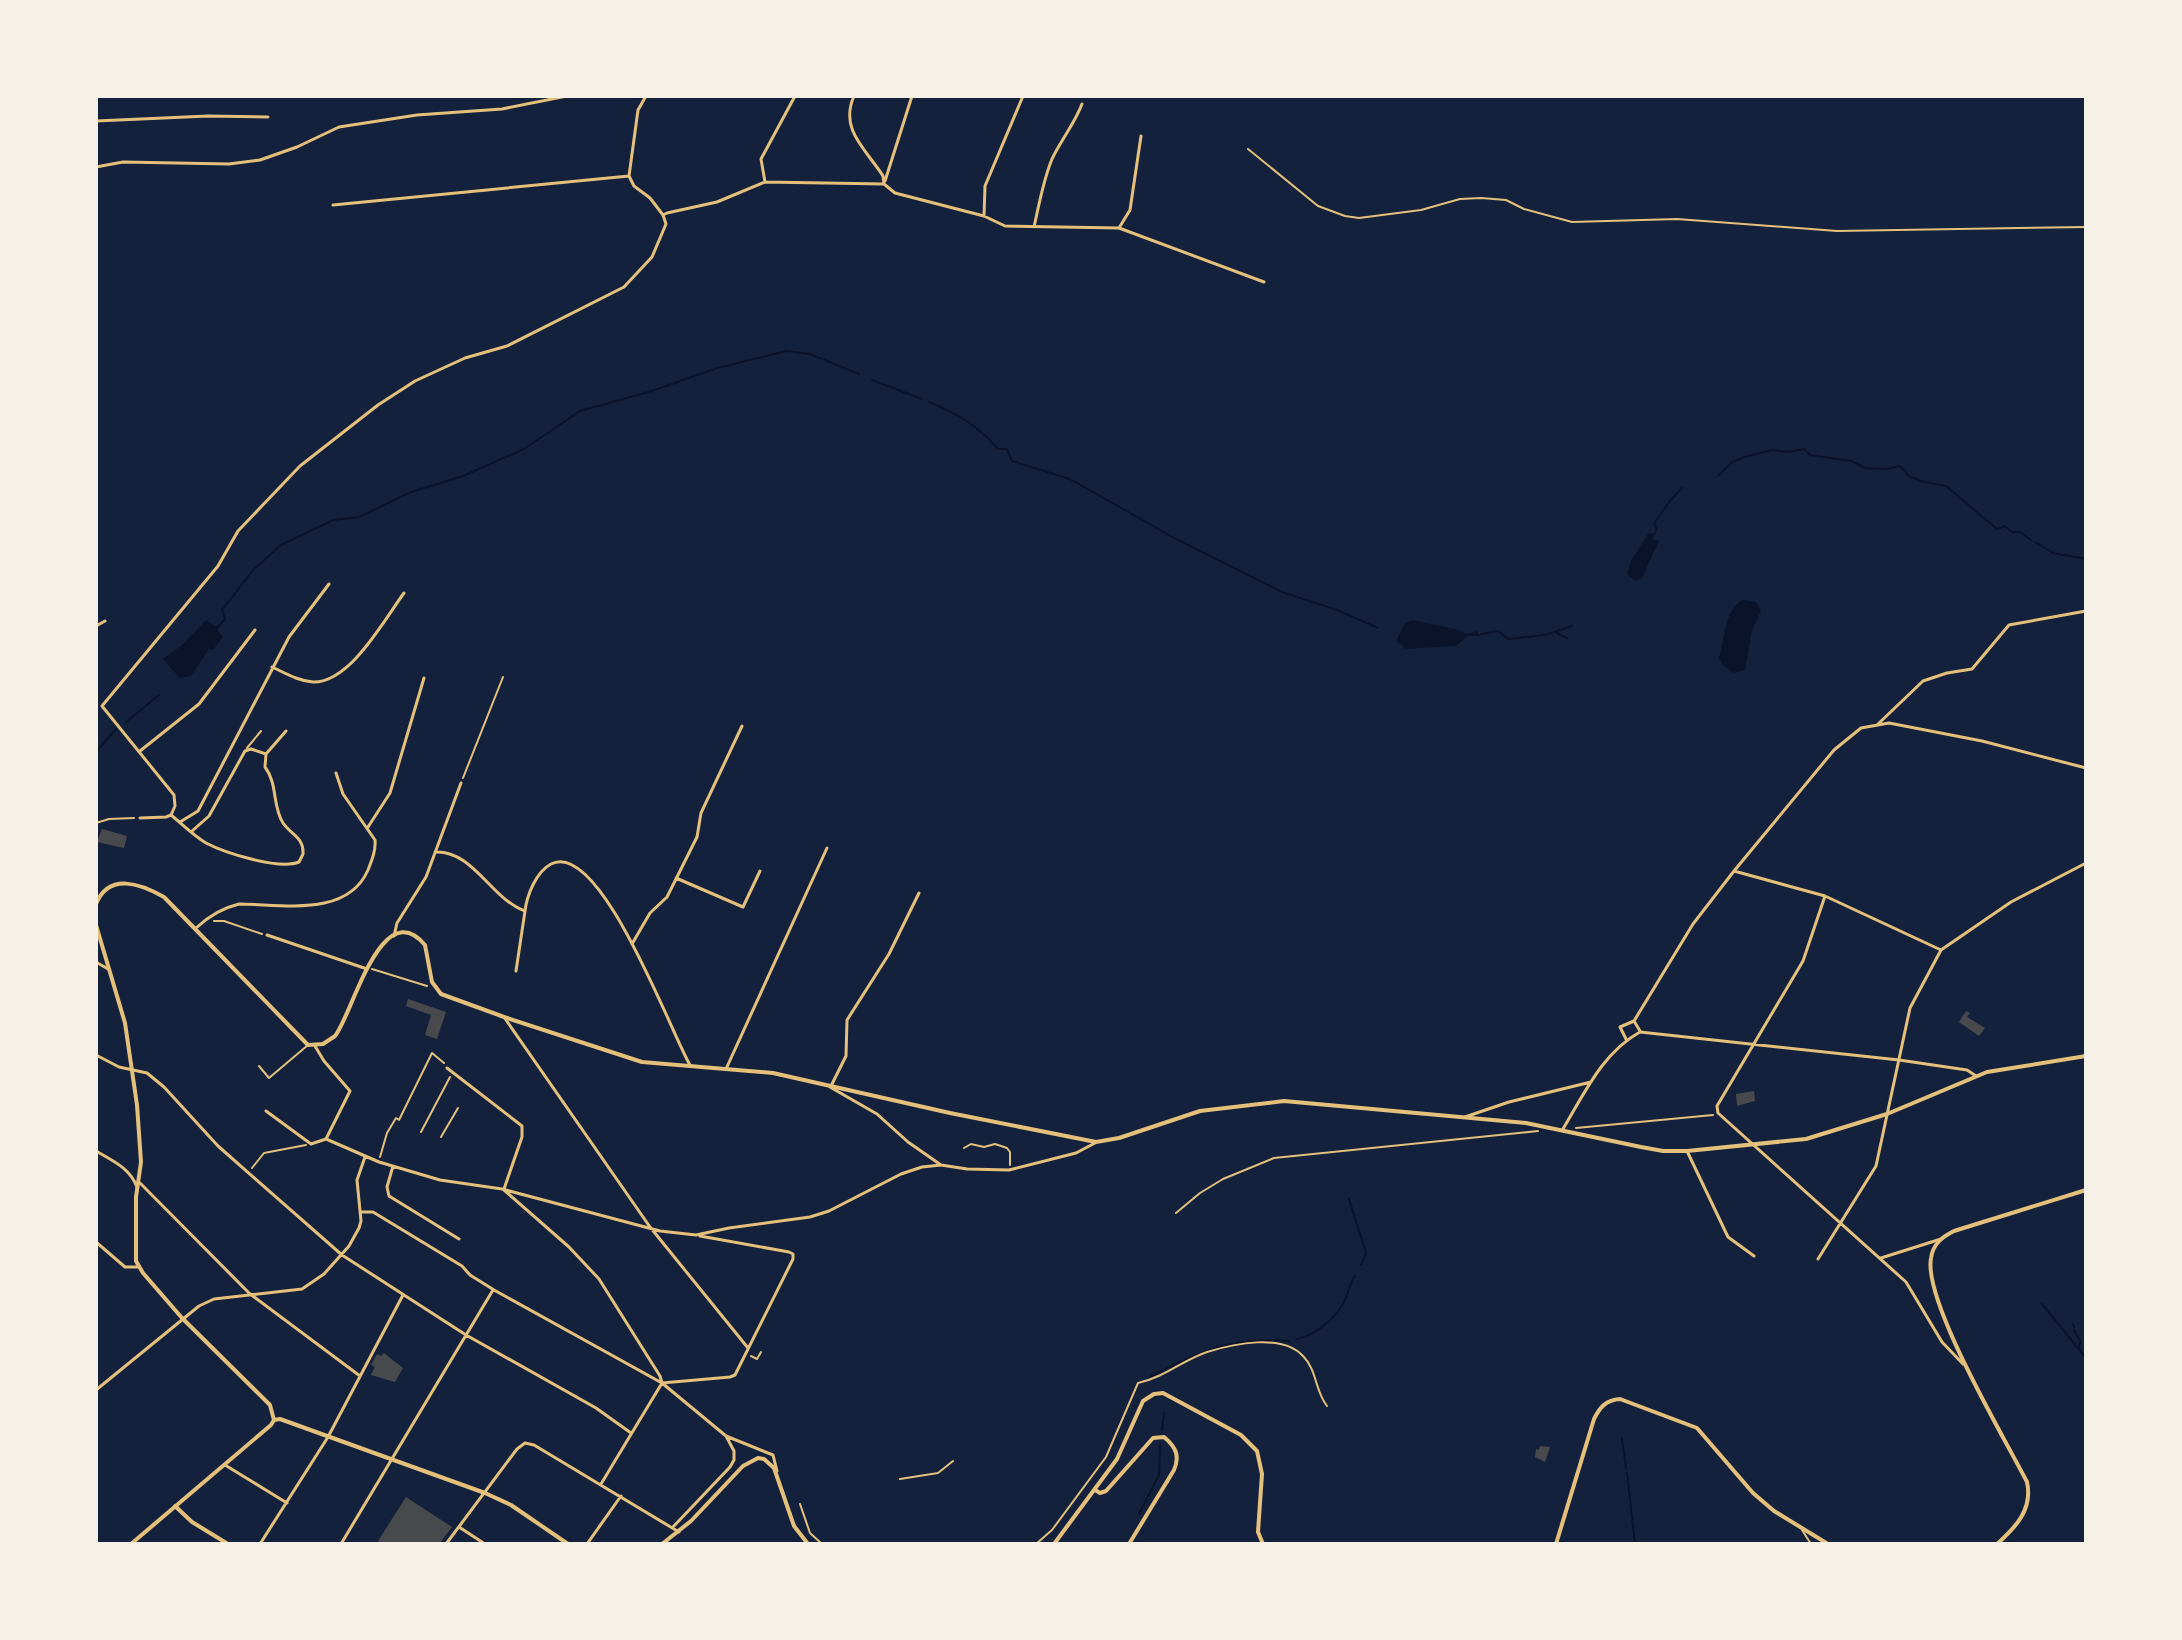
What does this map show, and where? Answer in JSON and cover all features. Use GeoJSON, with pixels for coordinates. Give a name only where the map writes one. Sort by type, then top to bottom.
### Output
{"type":"FeatureCollection","features":[{"type":"Feature","properties":{"kind":"street"},"geometry":{"type":"LineString","coordinates":[[96,167],[123,162],[229,164],[260,160],[339,127],[417,115],[502,109],[567,96]]}},
{"type":"Feature","properties":{"kind":"street"},"geometry":{"type":"LineString","coordinates":[[96,708],[102,706],[212,572],[238,531],[300,466],[370,411],[415,381],[465,358],[507,346],[624,287],[652,257],[666,224],[665,214],[634,186],[629,176],[638,110],[646,96]]}},
{"type":"Feature","properties":{"kind":"street"},"geometry":{"type":"LineString","coordinates":[[765,182],[761,159],[795,96]]}},
{"type":"Feature","properties":{"kind":"street"},"geometry":{"type":"LineString","coordinates":[[854,96],[848,115],[849,128],[881,173],[884,184],[895,193],[984,216],[1005,226],[1119,228],[1264,282]]}},
{"type":"Feature","properties":{"kind":"street"},"geometry":{"type":"LineString","coordinates":[[884,184],[912,96]]}},
{"type":"Feature","properties":{"kind":"street"},"geometry":{"type":"LineString","coordinates":[[984,216],[985,186],[1023,96]]}},
{"type":"Feature","properties":{"kind":"street"},"geometry":{"type":"LineString","coordinates":[[1034,227],[1052,161],[1071,124],[1079,116],[1082,104]]}},
{"type":"Feature","properties":{"kind":"street"},"geometry":{"type":"LineString","coordinates":[[96,121],[268,117]]}},
{"type":"Feature","properties":{"kind":"street"},"geometry":{"type":"LineString","coordinates":[[1119,228],[1130,210],[1141,136]]}},
{"type":"Feature","properties":{"kind":"street"},"geometry":{"type":"LineString","coordinates":[[333,205],[629,176]]}},
{"type":"Feature","properties":{"kind":"street"},"geometry":{"type":"LineString","coordinates":[[665,214],[717,202],[765,182],[884,184]]}},
{"type":"Feature","properties":{"kind":"street"},"geometry":{"type":"LineString","coordinates":[[179,822],[198,811],[272,667],[304,616],[329,584]]}},
{"type":"Feature","properties":{"kind":"street"},"geometry":{"type":"LineString","coordinates":[[272,667],[303,681],[316,682],[335,677],[349,666],[404,593]]}},
{"type":"Feature","properties":{"kind":"street"},"geometry":{"type":"LineString","coordinates":[[1877,725],[1923,681],[1972,669],[2009,625],[2086,611]]}},
{"type":"Feature","properties":{"kind":"street"},"geometry":{"type":"LineString","coordinates":[[96,626],[105,621]]}},
{"type":"Feature","properties":{"kind":"street"},"geometry":{"type":"LineString","coordinates":[[140,751],[199,704],[255,630]]}},
{"type":"Feature","properties":{"kind":"street"},"geometry":{"type":"LineString","coordinates":[[368,827],[390,793],[424,678]]}},
{"type":"Feature","properties":{"kind":"street"},"geometry":{"type":"LineString","coordinates":[[102,706],[174,795],[175,806],[171,815],[140,818]]}},
{"type":"Feature","properties":{"kind":"street"},"geometry":{"type":"LineString","coordinates":[[1626,1039],[1620,1027],[1634,1021],[1680,944],[1734,871],[1843,740],[1861,728],[1889,723],[1982,741],[2086,768]]}},
{"type":"Feature","properties":{"kind":"street"},"geometry":{"type":"LineString","coordinates":[[632,944],[650,913],[667,897],[697,837],[701,813],[742,726]]}},
{"type":"Feature","properties":{"kind":"street"},"geometry":{"type":"LineString","coordinates":[[171,815],[215,846],[261,861],[290,865],[299,862],[303,854],[302,843],[280,817],[273,780],[265,767],[266,754],[286,731]]}},
{"type":"Feature","properties":{"kind":"street"},"geometry":{"type":"LineString","coordinates":[[191,832],[209,816],[245,751],[251,749],[266,754]]}},
{"type":"Feature","properties":{"kind":"street"},"geometry":{"type":"LineString","coordinates":[[196,928],[219,911],[239,904],[320,904],[345,897],[363,881],[374,853],[375,840],[343,794],[336,773]]}},
{"type":"Feature","properties":{"kind":"street"},"geometry":{"type":"LineString","coordinates":[[394,936],[397,923],[426,877],[461,783]]}},
{"type":"Feature","properties":{"kind":"street"},"geometry":{"type":"LineString","coordinates":[[726,1069],[827,848]]}},
{"type":"Feature","properties":{"kind":"street"},"geometry":{"type":"LineString","coordinates":[[435,852],[455,855],[507,903],[525,911]]}},
{"type":"Feature","properties":{"kind":"street"},"geometry":{"type":"LineString","coordinates":[[516,971],[530,890],[546,868],[553,863],[567,861],[580,868],[600,890],[632,944],[691,1067]]}},
{"type":"Feature","properties":{"kind":"street"},"geometry":{"type":"LineString","coordinates":[[1818,1259],[1876,1166],[1913,999],[1941,950],[2011,902],[2086,863]]}},
{"type":"Feature","properties":{"kind":"street"},"geometry":{"type":"LineString","coordinates":[[676,878],[743,907],[760,871]]}},
{"type":"Feature","properties":{"kind":"street"},"geometry":{"type":"LineString","coordinates":[[1734,871],[1825,896],[1941,950]]}},
{"type":"Feature","properties":{"kind":"street"},"geometry":{"type":"LineString","coordinates":[[96,904],[109,887],[120,883],[133,884],[164,897],[308,1045],[329,1041],[339,1031],[380,947],[394,936],[409,934],[425,945],[435,988],[449,999],[642,1062],[773,1073],[1096,1142]]}},
{"type":"Feature","properties":{"kind":"street"},"geometry":{"type":"LineString","coordinates":[[828,1085],[846,1056],[847,1020],[889,954],[919,893]]}},
{"type":"Feature","properties":{"kind":"street"},"geometry":{"type":"LineString","coordinates":[[1825,896],[1803,961],[1717,1106],[1718,1113],[1906,1282],[1942,1342],[1971,1373]]}},
{"type":"Feature","properties":{"kind":"street"},"geometry":{"type":"LineString","coordinates":[[96,925],[111,971],[133,1069],[140,1141],[135,1254],[139,1267],[182,1318],[270,1405],[274,1420],[131,1544]]}},
{"type":"Feature","properties":{"kind":"street"},"geometry":{"type":"LineString","coordinates":[[267,935],[367,969]]}},
{"type":"Feature","properties":{"kind":"street"},"geometry":{"type":"LineString","coordinates":[[96,962],[111,971]]}},
{"type":"Feature","properties":{"kind":"street"},"geometry":{"type":"LineString","coordinates":[[504,1017],[650,1227],[748,1348]]}},
{"type":"Feature","properties":{"kind":"street"},"geometry":{"type":"LineString","coordinates":[[1634,1021],[1640,1032]]}},
{"type":"Feature","properties":{"kind":"street"},"geometry":{"type":"LineString","coordinates":[[1563,1129],[1591,1082],[1626,1039],[1640,1032],[1899,1060],[1967,1070],[1976,1076]]}},
{"type":"Feature","properties":{"kind":"street"},"geometry":{"type":"LineString","coordinates":[[315,1046],[350,1091],[326,1139]]}},
{"type":"Feature","properties":{"kind":"street"},"geometry":{"type":"LineString","coordinates":[[96,1055],[119,1067],[147,1073],[164,1087],[218,1146],[342,1255],[466,1335],[596,1408],[631,1433]]}},
{"type":"Feature","properties":{"kind":"street"},"geometry":{"type":"LineString","coordinates":[[696,1235],[810,1217],[829,1211],[901,1174],[941,1165],[1009,1170],[1076,1153],[1096,1142],[1225,1106],[1284,1101],[1465,1117],[1563,1129],[1652,1149],[1687,1151],[1806,1139],[1887,1114],[1976,1076],[2086,1056]]}},
{"type":"Feature","properties":{"kind":"street"},"geometry":{"type":"LineString","coordinates":[[447,1068],[522,1126],[522,1137],[503,1189]]}},
{"type":"Feature","properties":{"kind":"street"},"geometry":{"type":"LineString","coordinates":[[1465,1117],[1591,1082]]}},
{"type":"Feature","properties":{"kind":"street"},"geometry":{"type":"LineString","coordinates":[[828,1085],[877,1114],[908,1142],[941,1165]]}},
{"type":"Feature","properties":{"kind":"street"},"geometry":{"type":"LineString","coordinates":[[266,1111],[311,1144],[326,1139],[365,1157],[440,1180],[503,1189],[650,1227],[793,1254],[735,1375],[662,1383]]}},
{"type":"Feature","properties":{"kind":"street"},"geometry":{"type":"LineString","coordinates":[[96,1151],[123,1168],[131,1176],[137,1190]]}},
{"type":"Feature","properties":{"kind":"street"},"geometry":{"type":"LineString","coordinates":[[1687,1151],[1728,1237],[1754,1256]]}},
{"type":"Feature","properties":{"kind":"street"},"geometry":{"type":"LineString","coordinates":[[96,1390],[182,1318],[214,1299],[302,1289],[324,1274],[342,1255],[359,1228],[357,1180],[365,1157]]}},
{"type":"Feature","properties":{"kind":"street"},"geometry":{"type":"LineString","coordinates":[[393,1166],[387,1187],[389,1196],[459,1239]]}},
{"type":"Feature","properties":{"kind":"street"},"geometry":{"type":"LineString","coordinates":[[140,1183],[250,1294],[360,1376]]}},
{"type":"Feature","properties":{"kind":"street"},"geometry":{"type":"LineString","coordinates":[[503,1189],[569,1247],[599,1279],[660,1376],[662,1383],[601,1484]]}},
{"type":"Feature","properties":{"kind":"street"},"geometry":{"type":"LineString","coordinates":[[1881,1258],[1941,1239],[1981,1222],[2086,1190]]}},
{"type":"Feature","properties":{"kind":"street"},"geometry":{"type":"LineString","coordinates":[[360,1212],[373,1212],[462,1266],[494,1290],[662,1383],[726,1436],[773,1455],[794,1526],[808,1544]]}},
{"type":"Feature","properties":{"kind":"street"},"geometry":{"type":"LineString","coordinates":[[1941,1239],[1931,1255],[1931,1278],[1942,1315],[2027,1482],[2030,1494],[2025,1513],[1997,1544]]}},
{"type":"Feature","properties":{"kind":"street"},"geometry":{"type":"LineString","coordinates":[[96,1242],[125,1267],[139,1267]]}},
{"type":"Feature","properties":{"kind":"street"},"geometry":{"type":"LineString","coordinates":[[341,1544],[494,1290]]}},
{"type":"Feature","properties":{"kind":"street"},"geometry":{"type":"LineString","coordinates":[[260,1544],[328,1437],[403,1295]]}},
{"type":"Feature","properties":{"kind":"street"},"geometry":{"type":"LineString","coordinates":[[1054,1544],[1126,1443],[1143,1401],[1154,1394],[1170,1395],[1241,1435],[1257,1451],[1262,1474],[1258,1532],[1263,1544]]}},
{"type":"Feature","properties":{"kind":"street"},"geometry":{"type":"LineString","coordinates":[[1556,1544],[1594,1419],[1608,1401],[1620,1399],[1697,1428],[1753,1493],[1801,1529],[1828,1544]]}},
{"type":"Feature","properties":{"kind":"street"},"geometry":{"type":"LineString","coordinates":[[274,1420],[280,1419],[485,1493],[511,1505],[568,1544]]}},
{"type":"Feature","properties":{"kind":"street"},"geometry":{"type":"LineString","coordinates":[[673,1527],[730,1467],[734,1451],[726,1436]]}},
{"type":"Feature","properties":{"kind":"street"},"geometry":{"type":"LineString","coordinates":[[1095,1490],[1100,1493],[1106,1491],[1153,1438],[1164,1437],[1175,1448],[1177,1463],[1174,1470],[1129,1544]]}},
{"type":"Feature","properties":{"kind":"street"},"geometry":{"type":"LineString","coordinates":[[446,1544],[519,1446],[525,1443],[534,1445],[679,1532]]}},
{"type":"Feature","properties":{"kind":"street"},"geometry":{"type":"LineString","coordinates":[[662,1544],[679,1532],[748,1461],[764,1459],[777,1474]]}},
{"type":"Feature","properties":{"kind":"street"},"geometry":{"type":"LineString","coordinates":[[224,1464],[287,1503]]}},
{"type":"Feature","properties":{"kind":"street"},"geometry":{"type":"LineString","coordinates":[[587,1544],[621,1496]]}},
{"type":"Feature","properties":{"kind":"street"},"geometry":{"type":"LineString","coordinates":[[175,1506],[192,1522],[228,1544]]}},
{"type":"Feature","properties":{"kind":"street"},"geometry":{"type":"LineString","coordinates":[[459,1527],[485,1544]]}},
{"type":"Feature","properties":{"kind":"lane"},"geometry":{"type":"LineString","coordinates":[[245,751],[261,731]]}},
{"type":"Feature","properties":{"kind":"lane"},"geometry":{"type":"LineString","coordinates":[[259,1066],[269,1078],[308,1045]]}},
{"type":"Feature","properties":{"kind":"lane"},"geometry":{"type":"LineString","coordinates":[[1801,1529],[1811,1544]]}},
{"type":"Feature","properties":{"kind":"path"},"geometry":{"type":"LineString","coordinates":[[1248,149],[1318,206],[1359,218],[1421,210],[1460,199],[1481,198],[1506,200],[1524,209],[1572,222],[1677,219],[1837,231],[2086,227]]}},
{"type":"Feature","properties":{"kind":"path"},"geometry":{"type":"LineString","coordinates":[[461,783],[503,677]]}},
{"type":"Feature","properties":{"kind":"path"},"geometry":{"type":"LineString","coordinates":[[96,823],[109,819],[140,818]]}},
{"type":"Feature","properties":{"kind":"path"},"geometry":{"type":"LineString","coordinates":[[214,921],[224,921],[267,935]]}},
{"type":"Feature","properties":{"kind":"path"},"geometry":{"type":"LineString","coordinates":[[379,970],[435,988]]}},
{"type":"Feature","properties":{"kind":"path"},"geometry":{"type":"LineString","coordinates":[[379,1162],[387,1133],[396,1118],[399,1120],[432,1053],[447,1068]]}},
{"type":"Feature","properties":{"kind":"path"},"geometry":{"type":"LineString","coordinates":[[421,1132],[453,1071]]}},
{"type":"Feature","properties":{"kind":"path"},"geometry":{"type":"LineString","coordinates":[[441,1137],[458,1108]]}},
{"type":"Feature","properties":{"kind":"path"},"geometry":{"type":"LineString","coordinates":[[1563,1129],[1718,1113]]}},
{"type":"Feature","properties":{"kind":"path"},"geometry":{"type":"LineString","coordinates":[[1176,1213],[1223,1179],[1274,1158],[1549,1130]]}},
{"type":"Feature","properties":{"kind":"path"},"geometry":{"type":"LineString","coordinates":[[247,1173],[264,1153],[311,1144]]}},
{"type":"Feature","properties":{"kind":"path"},"geometry":{"type":"LineString","coordinates":[[964,1148],[971,1144],[984,1147],[995,1144],[1007,1148],[1011,1160]]}},
{"type":"Feature","properties":{"kind":"path"},"geometry":{"type":"LineString","coordinates":[[1036,1544],[1052,1530],[1106,1457],[1138,1383],[1168,1373],[1204,1353],[1263,1343],[1287,1346],[1304,1357],[1319,1396],[1327,1406]]}},
{"type":"Feature","properties":{"kind":"path"},"geometry":{"type":"LineString","coordinates":[[750,1356],[757,1359],[761,1352]]}},
{"type":"Feature","properties":{"kind":"path"},"geometry":{"type":"LineString","coordinates":[[900,1479],[938,1473],[953,1461]]}},
{"type":"Feature","properties":{"kind":"path"},"geometry":{"type":"LineString","coordinates":[[800,1504],[810,1533],[822,1544]]}},
{"type":"Feature","properties":{"kind":"water"},"geometry":{"type":"Polygon","coordinates":[[[1652,533],[1653,540],[1659,541],[1642,578],[1635,581],[1627,574],[1631,561],[1648,534],[1652,533]]]}},
{"type":"Feature","properties":{"kind":"water"},"geometry":{"type":"Polygon","coordinates":[[[1743,600],[1756,602],[1761,611],[1752,630],[1745,670],[1734,673],[1719,658],[1729,618],[1743,600]]]}},
{"type":"Feature","properties":{"kind":"water"},"geometry":{"type":"Polygon","coordinates":[[[206,620],[219,625],[218,631],[223,637],[213,650],[209,649],[191,676],[180,678],[163,659],[206,620]]]}},
{"type":"Feature","properties":{"kind":"water"},"geometry":{"type":"Polygon","coordinates":[[[1413,620],[1467,634],[1477,631],[1480,636],[1468,636],[1456,646],[1406,649],[1396,641],[1405,623],[1413,620]]]}},
{"type":"Feature","properties":{"kind":"building"},"geometry":{"type":"Polygon","coordinates":[[[102,829],[127,836],[124,848],[97,842],[102,829]]]}},
{"type":"Feature","properties":{"kind":"building"},"geometry":{"type":"Polygon","coordinates":[[[408,999],[446,1012],[437,1039],[425,1035],[431,1015],[406,1006],[408,999]]]}},
{"type":"Feature","properties":{"kind":"building"},"geometry":{"type":"Polygon","coordinates":[[[1966,1011],[1970,1013],[1967,1017],[1985,1028],[1979,1036],[1959,1022],[1966,1011]]]}},
{"type":"Feature","properties":{"kind":"building"},"geometry":{"type":"Polygon","coordinates":[[[1754,1091],[1755,1101],[1737,1106],[1736,1094],[1754,1091]]]}},
{"type":"Feature","properties":{"kind":"building"},"geometry":{"type":"Polygon","coordinates":[[[384,1353],[403,1368],[395,1382],[371,1375],[375,1367],[371,1365],[377,1354],[381,1356],[384,1353]]]}},
{"type":"Feature","properties":{"kind":"building"},"geometry":{"type":"Polygon","coordinates":[[[1540,1446],[1550,1447],[1545,1462],[1535,1457],[1536,1449],[1539,1450],[1540,1446]]]}},
{"type":"Feature","properties":{"kind":"building"},"geometry":{"type":"Polygon","coordinates":[[[406,1497],[452,1527],[439,1544],[382,1544],[378,1541],[406,1497]]]}},
{"type":"Feature","properties":{"kind":"waterway"},"geometry":{"type":"LineString","coordinates":[[218,627],[225,619],[222,610],[254,569],[281,545],[333,520],[359,517],[411,492],[463,476],[524,449],[580,411],[652,391],[717,368],[786,351],[810,354],[859,374]]}},
{"type":"Feature","properties":{"kind":"waterway"},"geometry":{"type":"LineString","coordinates":[[872,380],[922,399]]}},
{"type":"Feature","properties":{"kind":"waterway"},"geometry":{"type":"LineString","coordinates":[[929,402],[966,421],[998,449],[1007,449],[1012,461],[1070,479],[1176,539],[1282,592],[1337,610],[1378,628]]}},
{"type":"Feature","properties":{"kind":"waterway"},"geometry":{"type":"LineString","coordinates":[[1718,476],[1732,462],[1772,450],[1789,452],[1804,449],[1810,455],[1851,461],[1865,468],[1900,466],[1909,476],[1946,486],[1997,529],[2005,526],[2031,540]]}},
{"type":"Feature","properties":{"kind":"waterway"},"geometry":{"type":"LineString","coordinates":[[1654,534],[1657,529],[1654,523],[1682,488]]}},
{"type":"Feature","properties":{"kind":"waterway"},"geometry":{"type":"LineString","coordinates":[[2035,542],[2053,553],[2086,559]]}},
{"type":"Feature","properties":{"kind":"waterway"},"geometry":{"type":"LineString","coordinates":[[1481,634],[1498,631],[1508,639],[1545,635],[1572,626]]}},
{"type":"Feature","properties":{"kind":"waterway"},"geometry":{"type":"LineString","coordinates":[[1557,633],[1567,638]]}},
{"type":"Feature","properties":{"kind":"waterway"},"geometry":{"type":"LineString","coordinates":[[126,722],[159,695]]}},
{"type":"Feature","properties":{"kind":"waterway"},"geometry":{"type":"LineString","coordinates":[[96,752],[116,729]]}},
{"type":"Feature","properties":{"kind":"waterway"},"geometry":{"type":"LineString","coordinates":[[1349,1199],[1366,1253],[1361,1265]]}},
{"type":"Feature","properties":{"kind":"waterway"},"geometry":{"type":"LineString","coordinates":[[1297,1339],[1316,1331],[1333,1317],[1355,1276]]}},
{"type":"Feature","properties":{"kind":"waterway"},"geometry":{"type":"LineString","coordinates":[[2042,1304],[2086,1358]]}},
{"type":"Feature","properties":{"kind":"waterway"},"geometry":{"type":"LineString","coordinates":[[2074,1330],[2080,1341],[2079,1349]]}},
{"type":"Feature","properties":{"kind":"waterway"},"geometry":{"type":"LineString","coordinates":[[1150,1377],[1217,1347],[1250,1341],[1289,1341]]}},
{"type":"Feature","properties":{"kind":"waterway"},"geometry":{"type":"LineString","coordinates":[[1162,1430],[1164,1413]]}},
{"type":"Feature","properties":{"kind":"waterway"},"geometry":{"type":"LineString","coordinates":[[1622,1438],[1626,1468]]}},
{"type":"Feature","properties":{"kind":"waterway"},"geometry":{"type":"LineString","coordinates":[[1139,1514],[1159,1475],[1160,1443]]}},
{"type":"Feature","properties":{"kind":"waterway"},"geometry":{"type":"LineString","coordinates":[[1627,1473],[1635,1544]]}}]}
